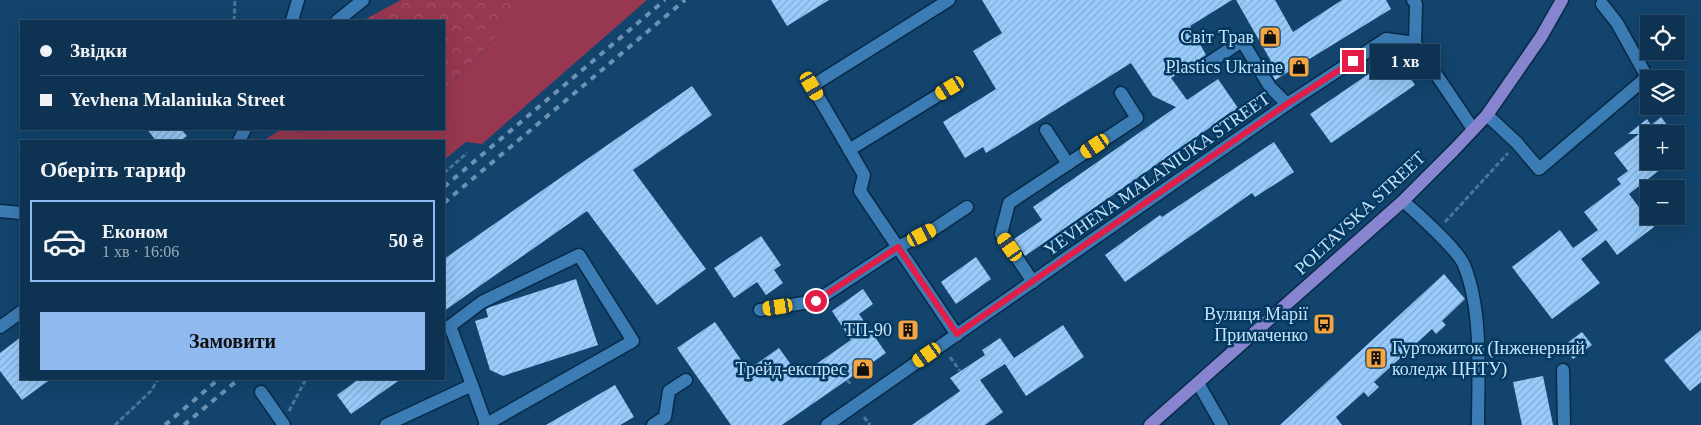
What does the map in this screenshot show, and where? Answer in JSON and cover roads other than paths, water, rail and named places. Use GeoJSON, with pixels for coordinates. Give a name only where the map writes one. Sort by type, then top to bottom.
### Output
{"type":"FeatureCollection","features":[{"type":"Feature","properties":{"kind":"main road","name":"POLTAVSKA STREET"},"geometry":{"type":"LineString","coordinates":[[1150,425],[1403,201],[1487,115],[1541,37],[1562,0]]}},
{"type":"Feature","properties":{"kind":"street"},"geometry":{"type":"LineString","coordinates":[[292,20],[298,0]]}},
{"type":"Feature","properties":{"kind":"street"},"geometry":{"type":"LineString","coordinates":[[338,20],[363,0]]}},
{"type":"Feature","properties":{"kind":"street"},"geometry":{"type":"LineString","coordinates":[[949,0],[812,86],[864,174],[860,191],[957,334]]}},
{"type":"Feature","properties":{"kind":"street"},"geometry":{"type":"LineString","coordinates":[[1412,0],[1416,4],[1415,43],[1473,129]]}},
{"type":"Feature","properties":{"kind":"street"},"geometry":{"type":"LineString","coordinates":[[1487,115],[1517,143],[1539,169],[1648,77],[1617,23],[1602,4]]}},
{"type":"Feature","properties":{"kind":"street","name":"YEVHENA MALANIUKA STREET"},"geometry":{"type":"LineString","coordinates":[[827,425],[1287,104],[1386,39],[1415,43]]}},
{"type":"Feature","properties":{"kind":"street"},"geometry":{"type":"LineString","coordinates":[[1201,68],[1242,41],[1270,87],[1287,104]]}},
{"type":"Feature","properties":{"kind":"street"},"geometry":{"type":"LineString","coordinates":[[849,150],[950,88]]}},
{"type":"Feature","properties":{"kind":"street"},"geometry":{"type":"LineString","coordinates":[[1034,282],[1001,234],[1009,203],[1137,118],[1121,93]]}},
{"type":"Feature","properties":{"kind":"street"},"geometry":{"type":"LineString","coordinates":[[1046,130],[1068,164]]}},
{"type":"Feature","properties":{"kind":"street"},"geometry":{"type":"LineString","coordinates":[[1403,201],[1436,232],[1464,263],[1478,322],[1478,425]]}},
{"type":"Feature","properties":{"kind":"street"},"geometry":{"type":"LineString","coordinates":[[760,310],[816,301],[898,247],[934,229],[967,207]]}},
{"type":"Feature","properties":{"kind":"street"},"geometry":{"type":"LineString","coordinates":[[0,212],[20,212]]}},
{"type":"Feature","properties":{"kind":"street"},"geometry":{"type":"LineString","coordinates":[[579,255],[633,341],[486,425],[450,326],[482,302],[579,255]]}},
{"type":"Feature","properties":{"kind":"street"},"geometry":{"type":"LineString","coordinates":[[0,327],[20,313]]}},
{"type":"Feature","properties":{"kind":"street"},"geometry":{"type":"LineString","coordinates":[[1563,370],[1564,425]]}},
{"type":"Feature","properties":{"kind":"street"},"geometry":{"type":"LineString","coordinates":[[653,425],[665,416],[670,391],[686,380]]}},
{"type":"Feature","properties":{"kind":"street"},"geometry":{"type":"LineString","coordinates":[[1198,384],[1222,425]]}},
{"type":"Feature","properties":{"kind":"street"},"geometry":{"type":"LineString","coordinates":[[386,425],[472,385]]}},
{"type":"Feature","properties":{"kind":"street"},"geometry":{"type":"LineString","coordinates":[[261,392],[283,424]]}},
{"type":"Feature","properties":{"kind":"railway"},"geometry":{"type":"LineString","coordinates":[[445,186],[665,0]]}},
{"type":"Feature","properties":{"kind":"railway"},"geometry":{"type":"LineString","coordinates":[[445,202],[685,0]]}},
{"type":"Feature","properties":{"kind":"railway"},"geometry":{"type":"LineString","coordinates":[[165,425],[218,380]]}},
{"type":"Feature","properties":{"kind":"railway"},"geometry":{"type":"LineString","coordinates":[[184,425],[238,380]]}},
{"type":"Feature","properties":{"kind":"place","name":"Світ Трав"},"geometry":{"type":"Point","coordinates":[1270,37]}},
{"type":"Feature","properties":{"kind":"place","name":"Plastics Ukraine"},"geometry":{"type":"Point","coordinates":[1299,67]}},
{"type":"Feature","properties":{"kind":"place","name":"Вулиця Марії Примаченко"},"geometry":{"type":"Point","coordinates":[1324,324]}},
{"type":"Feature","properties":{"kind":"place","name":"ТП-90"},"geometry":{"type":"Point","coordinates":[908,330]}},
{"type":"Feature","properties":{"kind":"place","name":"Гуртожиток (Інженерний коледж ЦНТУ)"},"geometry":{"type":"Point","coordinates":[1376,358]}},
{"type":"Feature","properties":{"kind":"place","name":"Трейд-експрес"},"geometry":{"type":"Point","coordinates":[863,369]}}]}
